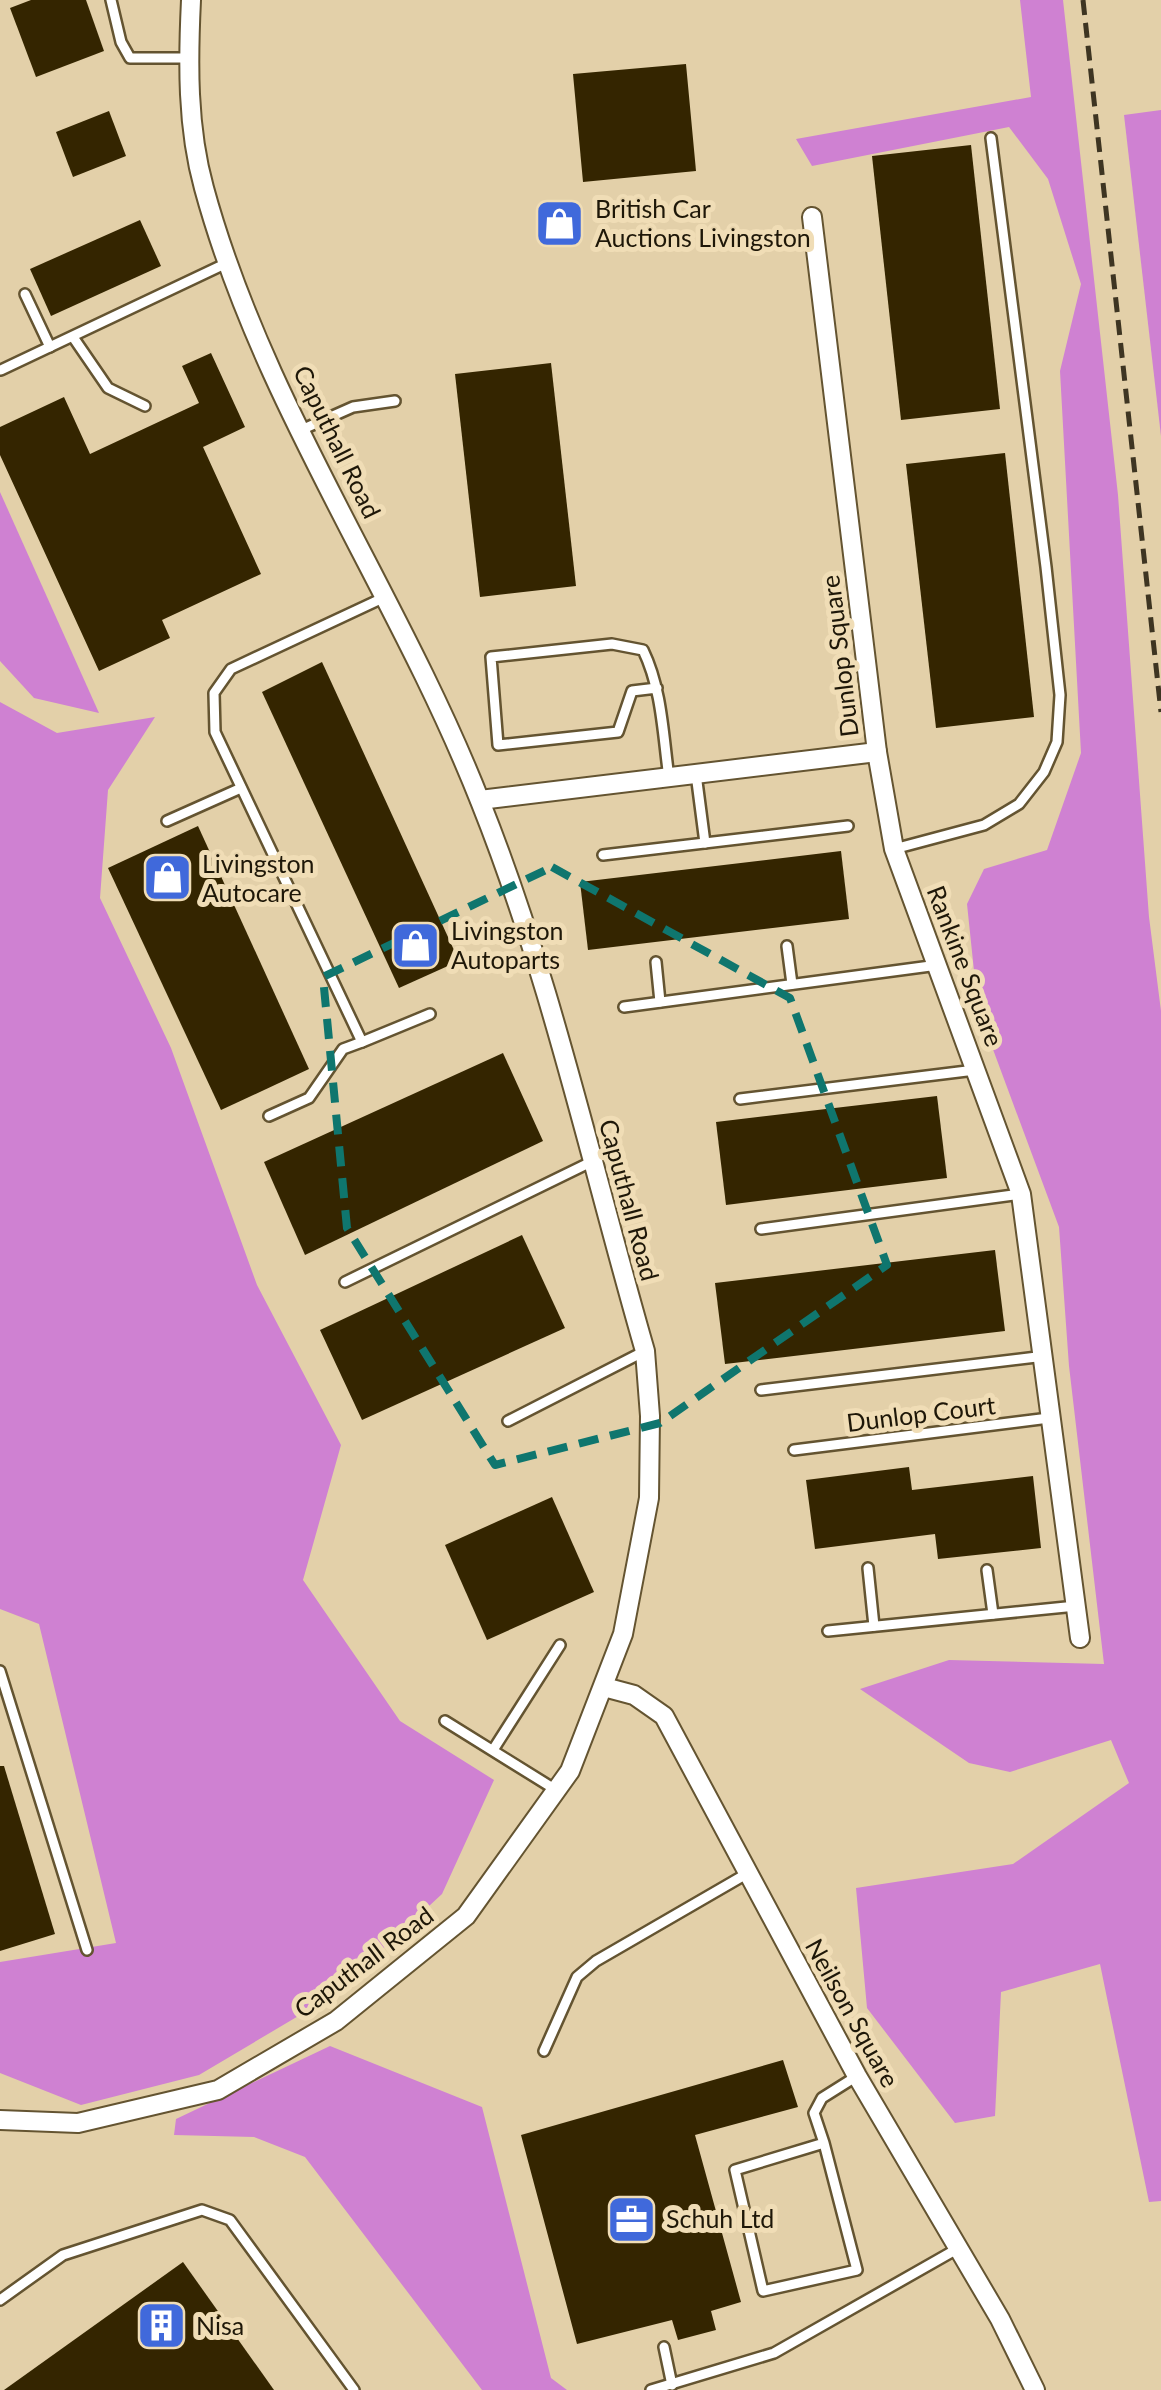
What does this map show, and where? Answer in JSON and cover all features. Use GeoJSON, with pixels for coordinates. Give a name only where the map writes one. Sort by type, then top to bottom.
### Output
{"type":"FeatureCollection","features":[{"type":"Feature","properties":{"kind":"street","name":"Caputhall Road"},"geometry":{"type":"LineString","coordinates":[[0,2120],[78,2123],[218,2090],[319,2030],[466,1916],[570,1772],[623,1634],[649,1498],[645,1351],[516,899],[480,800],[301,430],[230,262],[203,187],[188,58],[191,0]]}},
{"type":"Feature","properties":{"kind":"street","name":"Dunlop Square"},"geometry":{"type":"LineString","coordinates":[[480,800],[877,752],[812,217]]}},
{"type":"Feature","properties":{"kind":"street","name":"Rankine Square"},"geometry":{"type":"LineString","coordinates":[[877,752],[894,849],[1022,1194],[1080,1638]]}},
{"type":"Feature","properties":{"kind":"street","name":"Neilson Square"},"geometry":{"type":"LineString","coordinates":[[604,1687],[634,1695],[664,1716],[857,2076],[1036,2390]]}},
{"type":"Feature","properties":{"kind":"lane"},"geometry":{"type":"LineString","coordinates":[[111,0],[130,58],[188,58]]}},
{"type":"Feature","properties":{"kind":"lane"},"geometry":{"type":"LineString","coordinates":[[894,849],[984,825],[1019,804],[1044,772],[1057,742],[1060,694],[992,138]]}},
{"type":"Feature","properties":{"kind":"lane"},"geometry":{"type":"LineString","coordinates":[[1,370],[230,262]]}},
{"type":"Feature","properties":{"kind":"lane"},"geometry":{"type":"LineString","coordinates":[[25,294],[50,347]]}},
{"type":"Feature","properties":{"kind":"lane"},"geometry":{"type":"LineString","coordinates":[[73,337],[108,388],[145,406]]}},
{"type":"Feature","properties":{"kind":"lane"},"geometry":{"type":"LineString","coordinates":[[301,430],[354,407],[395,401]]}},
{"type":"Feature","properties":{"kind":"lane"},"geometry":{"type":"LineString","coordinates":[[362,1042],[215,732],[214,693],[231,669],[385,598]]}},
{"type":"Feature","properties":{"kind":"lane"},"geometry":{"type":"LineString","coordinates":[[656,688],[632,690],[618,732],[498,745],[490,657],[612,644],[643,650],[656,688],[668,778]]}},
{"type":"Feature","properties":{"kind":"lane"},"geometry":{"type":"LineString","coordinates":[[696,774],[705,843]]}},
{"type":"Feature","properties":{"kind":"lane"},"geometry":{"type":"LineString","coordinates":[[167,820],[241,788]]}},
{"type":"Feature","properties":{"kind":"lane"},"geometry":{"type":"LineString","coordinates":[[603,856],[848,826]]}},
{"type":"Feature","properties":{"kind":"lane"},"geometry":{"type":"LineString","coordinates":[[787,946],[792,984]]}},
{"type":"Feature","properties":{"kind":"lane"},"geometry":{"type":"LineString","coordinates":[[656,962],[660,1002]]}},
{"type":"Feature","properties":{"kind":"lane"},"geometry":{"type":"LineString","coordinates":[[624,1007],[940,965]]}},
{"type":"Feature","properties":{"kind":"lane"},"geometry":{"type":"LineString","coordinates":[[269,1116],[308,1098],[343,1049],[430,1014]]}},
{"type":"Feature","properties":{"kind":"lane"},"geometry":{"type":"LineString","coordinates":[[740,1099],[978,1070]]}},
{"type":"Feature","properties":{"kind":"lane"},"geometry":{"type":"LineString","coordinates":[[345,1282],[593,1162]]}},
{"type":"Feature","properties":{"kind":"lane"},"geometry":{"type":"LineString","coordinates":[[761,1229],[1022,1194]]}},
{"type":"Feature","properties":{"kind":"lane"},"geometry":{"type":"LineString","coordinates":[[508,1421],[645,1351]]}},
{"type":"Feature","properties":{"kind":"lane"},"geometry":{"type":"LineString","coordinates":[[760,1390],[1045,1356]]}},
{"type":"Feature","properties":{"kind":"lane","name":"Dunlop Court"},"geometry":{"type":"LineString","coordinates":[[794,1450],[1053,1417]]}},
{"type":"Feature","properties":{"kind":"lane"},"geometry":{"type":"LineString","coordinates":[[868,1568],[874,1626]]}},
{"type":"Feature","properties":{"kind":"lane"},"geometry":{"type":"LineString","coordinates":[[987,1570],[993,1614]]}},
{"type":"Feature","properties":{"kind":"lane"},"geometry":{"type":"LineString","coordinates":[[828,1631],[1076,1606]]}},
{"type":"Feature","properties":{"kind":"lane"},"geometry":{"type":"LineString","coordinates":[[493,1750],[560,1644]]}},
{"type":"Feature","properties":{"kind":"lane"},"geometry":{"type":"LineString","coordinates":[[0,1671],[88,1950]]}},
{"type":"Feature","properties":{"kind":"lane"},"geometry":{"type":"LineString","coordinates":[[446,1721],[556,1790]]}},
{"type":"Feature","properties":{"kind":"lane"},"geometry":{"type":"LineString","coordinates":[[544,2051],[577,1976],[596,1960],[748,1873]]}},
{"type":"Feature","properties":{"kind":"lane"},"geometry":{"type":"LineString","coordinates":[[824,2143],[734,2170],[762,2291],[856,2270],[824,2143],[814,2114],[822,2098],[857,2076]]}},
{"type":"Feature","properties":{"kind":"lane"},"geometry":{"type":"LineString","coordinates":[[0,2300],[64,2255],[202,2210],[218,2213],[230,2220],[354,2390]]}},
{"type":"Feature","properties":{"kind":"lane"},"geometry":{"type":"LineString","coordinates":[[651,2390],[774,2353],[957,2249]]}},
{"type":"Feature","properties":{"kind":"lane"},"geometry":{"type":"LineString","coordinates":[[664,2347],[672,2384]]}},
{"type":"Feature","properties":{"kind":"highlighted area"},"geometry":{"type":"Polygon","coordinates":[[[552,867],[790,998],[887,1265],[660,1423],[495,1465],[347,1228],[323,977],[552,867]]]}},
{"type":"Feature","properties":{"kind":"shaded area"},"geometry":{"type":"Polygon","coordinates":[[[1020,0],[1063,0],[1118,495],[1149,917],[1161,1011],[1161,2201],[1149,2202],[1100,1964],[1001,1992],[995,2116],[955,2123],[867,2008],[856,1888],[1013,1864],[1129,1783],[1111,1740],[1010,1772],[969,1763],[860,1689],[949,1660],[1104,1664],[1069,1366],[1059,1227],[978,1009],[967,904],[984,869],[1047,850],[1081,753],[1060,371],[1081,284],[1048,179],[1009,127],[812,166],[796,139],[1031,97],[1020,0]]]}},
{"type":"Feature","properties":{"kind":"shaded area"},"geometry":{"type":"Polygon","coordinates":[[[1161,110],[1161,436],[1124,115],[1161,110]]]}},
{"type":"Feature","properties":{"kind":"shaded area"},"geometry":{"type":"Polygon","coordinates":[[[0,492],[99,713],[34,698],[0,661],[0,492]]]}},
{"type":"Feature","properties":{"kind":"shaded area"},"geometry":{"type":"Polygon","coordinates":[[[0,702],[57,733],[155,717],[108,790],[100,898],[171,1048],[257,1285],[341,1445],[303,1580],[400,1721],[494,1780],[442,1894],[332,1996],[199,2075],[81,2105],[0,2073],[0,1962],[116,1943],[39,1624],[0,1609],[0,702]]]}},
{"type":"Feature","properties":{"kind":"shaded area"},"geometry":{"type":"Polygon","coordinates":[[[330,2046],[482,2107],[551,2378],[567,2390],[482,2390],[305,2157],[254,2137],[174,2135],[176,2119],[330,2046]]]}},
{"type":"Feature","properties":{"kind":"building"},"geometry":{"type":"Polygon","coordinates":[[[31,0],[86,0],[104,51],[36,77],[10,8],[31,0]]]}},
{"type":"Feature","properties":{"kind":"building"},"geometry":{"type":"Polygon","coordinates":[[[686,64],[696,171],[583,182],[573,74],[686,64]]]}},
{"type":"Feature","properties":{"kind":"building"},"geometry":{"type":"Polygon","coordinates":[[[109,111],[126,156],[73,177],[56,132],[109,111]]]}},
{"type":"Feature","properties":{"kind":"building"},"geometry":{"type":"Polygon","coordinates":[[[971,145],[1000,409],[901,420],[872,156],[971,145]]]}},
{"type":"Feature","properties":{"kind":"building"},"geometry":{"type":"Polygon","coordinates":[[[140,220],[161,266],[51,316],[30,269],[140,220]]]}},
{"type":"Feature","properties":{"kind":"building"},"geometry":{"type":"Polygon","coordinates":[[[211,353],[245,427],[203,447],[261,574],[162,620],[170,638],[99,671],[0,455],[0,427],[64,397],[90,454],[199,403],[182,366],[211,353]]]}},
{"type":"Feature","properties":{"kind":"building"},"geometry":{"type":"Polygon","coordinates":[[[551,363],[576,586],[480,597],[455,374],[551,363]]]}},
{"type":"Feature","properties":{"kind":"building"},"geometry":{"type":"Polygon","coordinates":[[[1005,453],[1034,717],[936,728],[906,464],[1005,453]]]}},
{"type":"Feature","properties":{"kind":"building"},"geometry":{"type":"Polygon","coordinates":[[[322,662],[459,961],[399,988],[262,692],[322,662]]]}},
{"type":"Feature","properties":{"kind":"building"},"geometry":{"type":"Polygon","coordinates":[[[198,826],[309,1069],[221,1110],[108,868],[198,826]]]}},
{"type":"Feature","properties":{"kind":"building"},"geometry":{"type":"Polygon","coordinates":[[[841,851],[849,919],[588,950],[580,882],[841,851]]]}},
{"type":"Feature","properties":{"kind":"building"},"geometry":{"type":"Polygon","coordinates":[[[503,1053],[543,1141],[305,1255],[264,1162],[503,1053]]]}},
{"type":"Feature","properties":{"kind":"building"},"geometry":{"type":"Polygon","coordinates":[[[937,1096],[947,1178],[726,1205],[716,1122],[937,1096]]]}},
{"type":"Feature","properties":{"kind":"building"},"geometry":{"type":"Polygon","coordinates":[[[522,1235],[565,1328],[362,1420],[320,1330],[522,1235]]]}},
{"type":"Feature","properties":{"kind":"building"},"geometry":{"type":"Polygon","coordinates":[[[995,1250],[1005,1331],[725,1364],[715,1283],[995,1250]]]}},
{"type":"Feature","properties":{"kind":"building"},"geometry":{"type":"Polygon","coordinates":[[[909,1467],[912,1490],[1033,1476],[1041,1548],[938,1559],[935,1534],[815,1549],[806,1480],[909,1467]]]}},
{"type":"Feature","properties":{"kind":"building"},"geometry":{"type":"Polygon","coordinates":[[[552,1497],[594,1592],[487,1640],[445,1545],[552,1497]]]}},
{"type":"Feature","properties":{"kind":"building"},"geometry":{"type":"Polygon","coordinates":[[[0,1766],[4,1766],[55,1934],[0,1951],[0,1766]]]}},
{"type":"Feature","properties":{"kind":"building","name":"Schuh Ltd"},"geometry":{"type":"Polygon","coordinates":[[[783,2060],[798,2107],[695,2135],[741,2302],[711,2311],[716,2330],[678,2340],[672,2320],[577,2344],[521,2135],[783,2060]]]}},
{"type":"Feature","properties":{"kind":"building","name":"Nisa"},"geometry":{"type":"Polygon","coordinates":[[[183,2262],[274,2390],[4,2390],[183,2262]]]}},
{"type":"Feature","properties":{"kind":"railway"},"geometry":{"type":"LineString","coordinates":[[1083,0],[1161,712]]}},
{"type":"Feature","properties":{"kind":"place","name":"British Car Auctions Livingston"},"geometry":{"type":"Point","coordinates":[560,223]}},
{"type":"Feature","properties":{"kind":"place","name":"Livingston Autocare"},"geometry":{"type":"Point","coordinates":[167,878]}},
{"type":"Feature","properties":{"kind":"place","name":"Livingston Autoparts"},"geometry":{"type":"Point","coordinates":[416,945]}},
{"type":"Feature","properties":{"kind":"place","name":"Schuh Ltd"},"geometry":{"type":"Point","coordinates":[631,2219]}},
{"type":"Feature","properties":{"kind":"place","name":"Nisa"},"geometry":{"type":"Point","coordinates":[161,2326]}}]}
